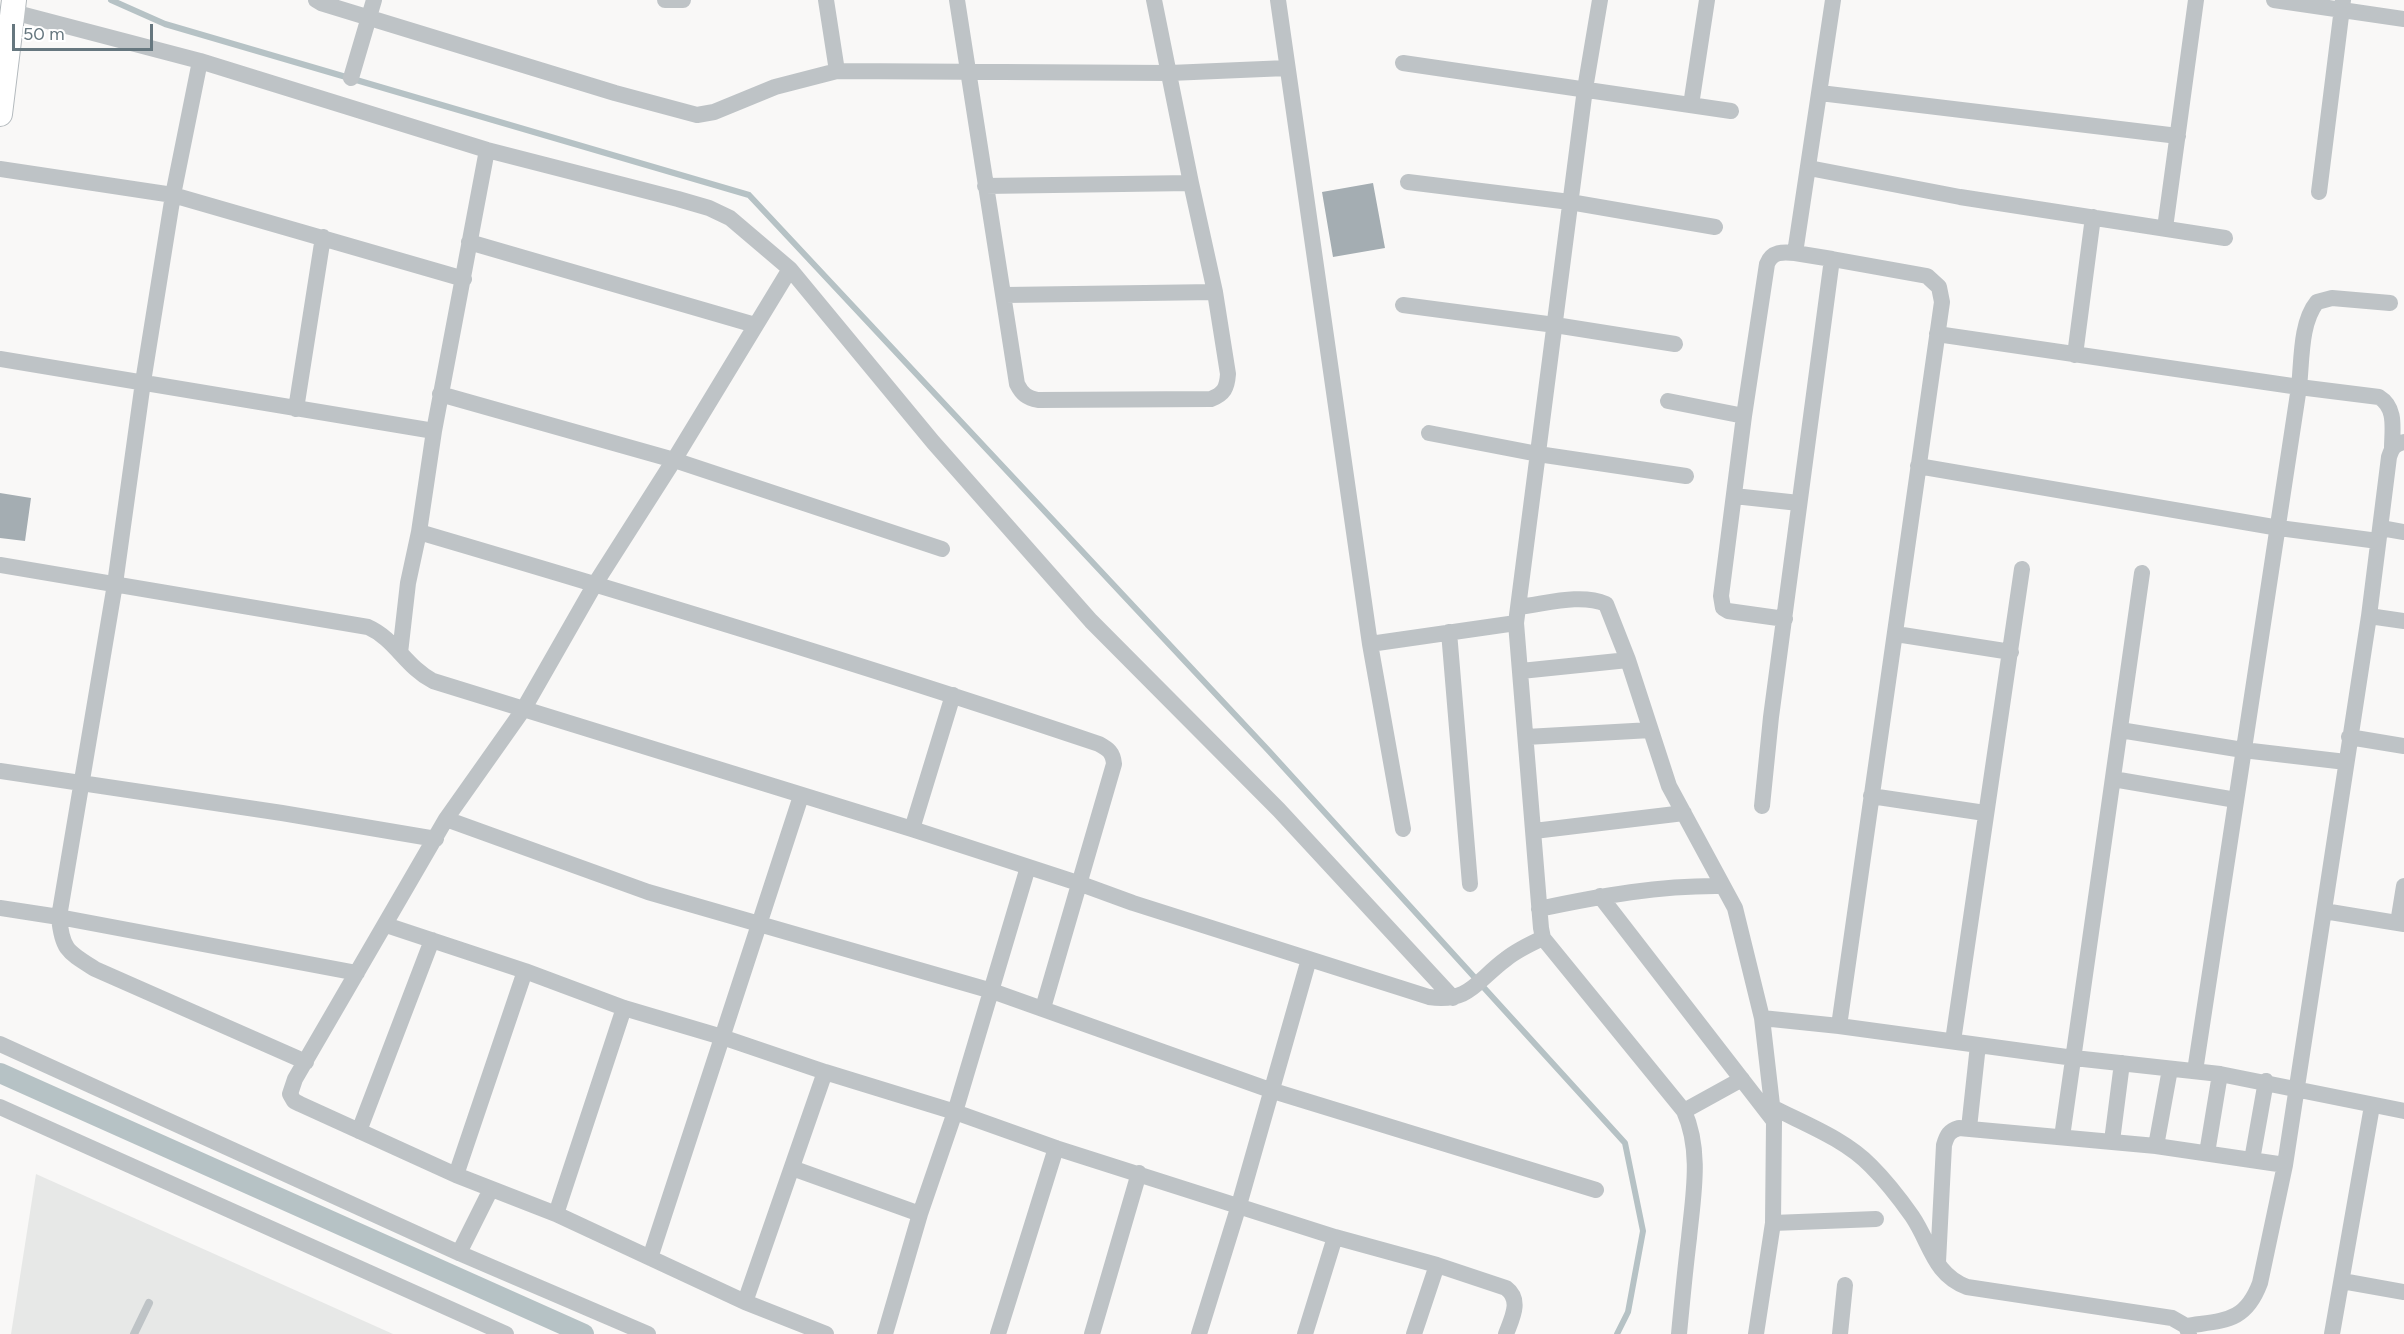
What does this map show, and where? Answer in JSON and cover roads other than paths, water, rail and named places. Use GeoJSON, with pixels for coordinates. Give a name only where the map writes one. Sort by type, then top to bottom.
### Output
{"type":"FeatureCollection","features":[{"type":"Feature","properties":{"kind":"main road"},"geometry":{"type":"LineString","coordinates":[[0,114],[13,6]]}},
{"type":"Feature","properties":{"kind":"street"},"geometry":{"type":"LineString","coordinates":[[316,0],[615,93],[697,115],[714,111],[775,87],[837,71],[1170,73],[1287,68]]}},
{"type":"Feature","properties":{"kind":"street"},"geometry":{"type":"LineString","coordinates":[[351,78],[374,0]]}},
{"type":"Feature","properties":{"kind":"street"},"geometry":{"type":"LineString","coordinates":[[665,0],[683,0]]}},
{"type":"Feature","properties":{"kind":"street"},"geometry":{"type":"LineString","coordinates":[[825,0],[837,71]]}},
{"type":"Feature","properties":{"kind":"street"},"geometry":{"type":"LineString","coordinates":[[957,0],[1005,295],[1017,384],[1021,392],[1030,399],[1211,399],[1221,396],[1227,386],[1228,374],[1215,292],[1154,0]]}},
{"type":"Feature","properties":{"kind":"street"},"geometry":{"type":"LineString","coordinates":[[1278,0],[1371,644],[1403,829]]}},
{"type":"Feature","properties":{"kind":"street"},"geometry":{"type":"LineString","coordinates":[[1600,0],[1585,89],[1517,615],[1543,938],[1684,1111],[1692,1127],[1695,1150],[1694,1191],[1678,1334]]}},
{"type":"Feature","properties":{"kind":"street"},"geometry":{"type":"LineString","coordinates":[[1690,105],[1707,0]]}},
{"type":"Feature","properties":{"kind":"street"},"geometry":{"type":"LineString","coordinates":[[1795,253],[1833,0]]}},
{"type":"Feature","properties":{"kind":"street"},"geometry":{"type":"LineString","coordinates":[[2165,228],[2196,0]]}},
{"type":"Feature","properties":{"kind":"street"},"geometry":{"type":"LineString","coordinates":[[2274,0],[2342,5],[2404,19]]}},
{"type":"Feature","properties":{"kind":"street"},"geometry":{"type":"LineString","coordinates":[[2319,192],[2342,5]]}},
{"type":"Feature","properties":{"kind":"street"},"geometry":{"type":"LineString","coordinates":[[13,6],[487,150],[709,208],[730,218],[790,269],[933,442],[1091,621],[1279,810],[1459,996]]}},
{"type":"Feature","properties":{"kind":"street"},"geometry":{"type":"LineString","coordinates":[[200,61],[173,195],[143,382],[115,584],[59,917],[61,939],[71,954],[95,969],[306,1062]]}},
{"type":"Feature","properties":{"kind":"street"},"geometry":{"type":"LineString","coordinates":[[1403,63],[1731,111]]}},
{"type":"Feature","properties":{"kind":"street"},"geometry":{"type":"LineString","coordinates":[[1820,93],[2178,136]]}},
{"type":"Feature","properties":{"kind":"street"},"geometry":{"type":"LineString","coordinates":[[400,653],[408,584],[419,532],[434,431],[487,150]]}},
{"type":"Feature","properties":{"kind":"street"},"geometry":{"type":"LineString","coordinates":[[1809,168],[1960,197],[2225,238]]}},
{"type":"Feature","properties":{"kind":"street"},"geometry":{"type":"LineString","coordinates":[[0,170],[173,195],[464,279]]}},
{"type":"Feature","properties":{"kind":"street"},"geometry":{"type":"LineString","coordinates":[[1408,182],[1570,202],[1715,227]]}},
{"type":"Feature","properties":{"kind":"street"},"geometry":{"type":"LineString","coordinates":[[986,186],[1191,183]]}},
{"type":"Feature","properties":{"kind":"street"},"geometry":{"type":"LineString","coordinates":[[2075,355],[2092,217]]}},
{"type":"Feature","properties":{"kind":"street"},"geometry":{"type":"LineString","coordinates":[[296,409],[323,237]]}},
{"type":"Feature","properties":{"kind":"street"},"geometry":{"type":"LineString","coordinates":[[470,242],[755,325]]}},
{"type":"Feature","properties":{"kind":"street"},"geometry":{"type":"LineString","coordinates":[[1785,619],[1728,611],[1723,608],[1721,596],[1744,416],[1769,258],[1775,254],[1795,253],[1919,274],[1934,280],[1942,294],[1937,334],[1839,1026]]}},
{"type":"Feature","properties":{"kind":"street"},"geometry":{"type":"LineString","coordinates":[[1762,806],[1832,259]]}},
{"type":"Feature","properties":{"kind":"street"},"geometry":{"type":"LineString","coordinates":[[790,269],[674,460],[595,584],[524,710],[446,819],[306,1062],[290,1094],[294,1101],[456,1175],[556,1214],[745,1302],[826,1334]]}},
{"type":"Feature","properties":{"kind":"street"},"geometry":{"type":"LineString","coordinates":[[1005,295],[1215,292]]}},
{"type":"Feature","properties":{"kind":"street"},"geometry":{"type":"LineString","coordinates":[[2195,1071],[2279,528],[2309,316],[2317,302],[2332,298],[2390,303]]}},
{"type":"Feature","properties":{"kind":"street"},"geometry":{"type":"LineString","coordinates":[[1403,305],[1675,344]]}},
{"type":"Feature","properties":{"kind":"street"},"geometry":{"type":"LineString","coordinates":[[1600,896],[1742,1079],[1773,1114],[1848,1147],[1865,1160],[1913,1218],[1942,1272],[1954,1282],[1967,1287],[2172,1318],[2188,1330],[2231,1319],[2242,1312],[2254,1299],[2260,1283],[2285,1165],[2369,616],[2379,535],[2398,445],[2391,408],[2379,397],[1937,334]]}},
{"type":"Feature","properties":{"kind":"street"},"geometry":{"type":"LineString","coordinates":[[0,359],[434,431]]}},
{"type":"Feature","properties":{"kind":"street"},"geometry":{"type":"LineString","coordinates":[[441,394],[674,460],[942,549]]}},
{"type":"Feature","properties":{"kind":"street"},"geometry":{"type":"LineString","coordinates":[[1668,401],[1744,416]]}},
{"type":"Feature","properties":{"kind":"street"},"geometry":{"type":"LineString","coordinates":[[1429,433],[1538,454],[1686,476]]}},
{"type":"Feature","properties":{"kind":"street"},"geometry":{"type":"LineString","coordinates":[[1918,466],[2279,528],[2379,535],[2404,532]]}},
{"type":"Feature","properties":{"kind":"street"},"geometry":{"type":"LineString","coordinates":[[1734,496],[1799,503]]}},
{"type":"Feature","properties":{"kind":"street"},"geometry":{"type":"LineString","coordinates":[[419,532],[953,695],[1108,749],[1114,756],[1114,764],[1081,884],[1043,1008]]}},
{"type":"Feature","properties":{"kind":"street"},"geometry":{"type":"LineString","coordinates":[[0,565],[350,623],[380,633],[420,674],[433,681],[912,829],[1133,903],[1429,997],[1459,996],[1518,950],[1543,938]]}},
{"type":"Feature","properties":{"kind":"street"},"geometry":{"type":"LineString","coordinates":[[1953,1041],[2022,569]]}},
{"type":"Feature","properties":{"kind":"street"},"geometry":{"type":"LineString","coordinates":[[2062,1137],[2142,573]]}},
{"type":"Feature","properties":{"kind":"street"},"geometry":{"type":"LineString","coordinates":[[1371,644],[1449,632],[1584,599],[1597,600],[1606,604],[1628,660],[1669,786],[1735,908],[1762,1018],[1773,1114],[1773,1223],[1756,1334]]}},
{"type":"Feature","properties":{"kind":"street"},"geometry":{"type":"LineString","coordinates":[[2369,616],[2404,621]]}},
{"type":"Feature","properties":{"kind":"street"},"geometry":{"type":"LineString","coordinates":[[1449,632],[1470,884]]}},
{"type":"Feature","properties":{"kind":"street"},"geometry":{"type":"LineString","coordinates":[[1896,634],[2011,652]]}},
{"type":"Feature","properties":{"kind":"street"},"geometry":{"type":"LineString","coordinates":[[1521,671],[1628,660]]}},
{"type":"Feature","properties":{"kind":"street"},"geometry":{"type":"LineString","coordinates":[[912,829],[953,695]]}},
{"type":"Feature","properties":{"kind":"street"},"geometry":{"type":"LineString","coordinates":[[1526,737],[1651,730]]}},
{"type":"Feature","properties":{"kind":"street"},"geometry":{"type":"LineString","coordinates":[[2120,730],[2243,750],[2346,762]]}},
{"type":"Feature","properties":{"kind":"street"},"geometry":{"type":"LineString","coordinates":[[2349,737],[2404,746]]}},
{"type":"Feature","properties":{"kind":"street"},"geometry":{"type":"LineString","coordinates":[[0,771],[282,813],[436,839]]}},
{"type":"Feature","properties":{"kind":"street"},"geometry":{"type":"LineString","coordinates":[[2113,779],[2236,800]]}},
{"type":"Feature","properties":{"kind":"street"},"geometry":{"type":"LineString","coordinates":[[650,1258],[801,796]]}},
{"type":"Feature","properties":{"kind":"street"},"geometry":{"type":"LineString","coordinates":[[1871,796],[1985,813]]}},
{"type":"Feature","properties":{"kind":"street"},"geometry":{"type":"LineString","coordinates":[[1534,831],[1684,813]]}},
{"type":"Feature","properties":{"kind":"street"},"geometry":{"type":"LineString","coordinates":[[446,819],[648,892],[992,991],[1270,1090],[1596,1190]]}},
{"type":"Feature","properties":{"kind":"street"},"geometry":{"type":"LineString","coordinates":[[885,1334],[920,1214],[955,1112],[1028,867]]}},
{"type":"Feature","properties":{"kind":"street"},"geometry":{"type":"LineString","coordinates":[[1539,909],[1600,896],[1694,885],[1723,886]]}},
{"type":"Feature","properties":{"kind":"street"},"geometry":{"type":"LineString","coordinates":[[2324,912],[2401,923],[2404,886]]}},
{"type":"Feature","properties":{"kind":"street"},"geometry":{"type":"LineString","coordinates":[[0,908],[357,973]]}},
{"type":"Feature","properties":{"kind":"street"},"geometry":{"type":"LineString","coordinates":[[386,925],[525,970],[624,1008],[955,1112],[1056,1148],[1506,1288],[1512,1293],[1515,1309],[1506,1334]]}},
{"type":"Feature","properties":{"kind":"street"},"geometry":{"type":"LineString","coordinates":[[359,1131],[432,940]]}},
{"type":"Feature","properties":{"kind":"street"},"geometry":{"type":"LineString","coordinates":[[1198,1334],[1239,1205],[1309,959]]}},
{"type":"Feature","properties":{"kind":"street"},"geometry":{"type":"LineString","coordinates":[[456,1175],[525,970]]}},
{"type":"Feature","properties":{"kind":"street"},"geometry":{"type":"LineString","coordinates":[[556,1214],[624,1008]]}},
{"type":"Feature","properties":{"kind":"street"},"geometry":{"type":"LineString","coordinates":[[1762,1018],[1839,1026],[2074,1058],[2220,1074],[2404,1111]]}},
{"type":"Feature","properties":{"kind":"street"},"geometry":{"type":"LineString","coordinates":[[0,1044],[459,1253],[648,1334]]}},
{"type":"Feature","properties":{"kind":"street"},"geometry":{"type":"LineString","coordinates":[[1968,1128],[1978,1045]]}},
{"type":"Feature","properties":{"kind":"street"},"geometry":{"type":"LineString","coordinates":[[2112,1142],[2121,1062]]}},
{"type":"Feature","properties":{"kind":"street"},"geometry":{"type":"LineString","coordinates":[[2157,1146],[2170,1069]]}},
{"type":"Feature","properties":{"kind":"street"},"geometry":{"type":"LineString","coordinates":[[745,1302],[825,1072]]}},
{"type":"Feature","properties":{"kind":"street"},"geometry":{"type":"LineString","coordinates":[[2208,1153],[2220,1074]]}},
{"type":"Feature","properties":{"kind":"street"},"geometry":{"type":"LineString","coordinates":[[1684,1111],[1742,1079]]}},
{"type":"Feature","properties":{"kind":"street"},"geometry":{"type":"LineString","coordinates":[[2252,1160],[2266,1082]]}},
{"type":"Feature","properties":{"kind":"street"},"geometry":{"type":"LineString","coordinates":[[2332,1334],[2372,1106]]}},
{"type":"Feature","properties":{"kind":"street"},"geometry":{"type":"LineString","coordinates":[[0,1107],[506,1334]]}},
{"type":"Feature","properties":{"kind":"street"},"geometry":{"type":"LineString","coordinates":[[1938,1264],[1944,1145],[1951,1130],[1968,1128],[2157,1146],[2285,1165]]}},
{"type":"Feature","properties":{"kind":"street"},"geometry":{"type":"LineString","coordinates":[[998,1334],[1056,1148]]}},
{"type":"Feature","properties":{"kind":"street"},"geometry":{"type":"LineString","coordinates":[[792,1168],[920,1214]]}},
{"type":"Feature","properties":{"kind":"street"},"geometry":{"type":"LineString","coordinates":[[1092,1334],[1139,1173]]}},
{"type":"Feature","properties":{"kind":"street"},"geometry":{"type":"LineString","coordinates":[[459,1253],[491,1189]]}},
{"type":"Feature","properties":{"kind":"street"},"geometry":{"type":"LineString","coordinates":[[1773,1223],[1876,1219]]}},
{"type":"Feature","properties":{"kind":"street"},"geometry":{"type":"LineString","coordinates":[[1305,1334],[1335,1236]]}},
{"type":"Feature","properties":{"kind":"street"},"geometry":{"type":"LineString","coordinates":[[1414,1334],[1437,1265]]}},
{"type":"Feature","properties":{"kind":"street"},"geometry":{"type":"LineString","coordinates":[[2342,1281],[2404,1292]]}},
{"type":"Feature","properties":{"kind":"street"},"geometry":{"type":"LineString","coordinates":[[1840,1334],[1845,1285]]}},
{"type":"Feature","properties":{"kind":"lane"},"geometry":{"type":"LineString","coordinates":[[135,1334],[149,1303]]}},
{"type":"Feature","properties":{"kind":"waterway"},"geometry":{"type":"LineString","coordinates":[[111,0],[165,24],[749,195],[1268,750],[1625,1143],[1643,1231],[1628,1312],[1617,1334]]}},
{"type":"Feature","properties":{"kind":"waterway"},"geometry":{"type":"LineString","coordinates":[[0,1073],[584,1334]]}}]}
